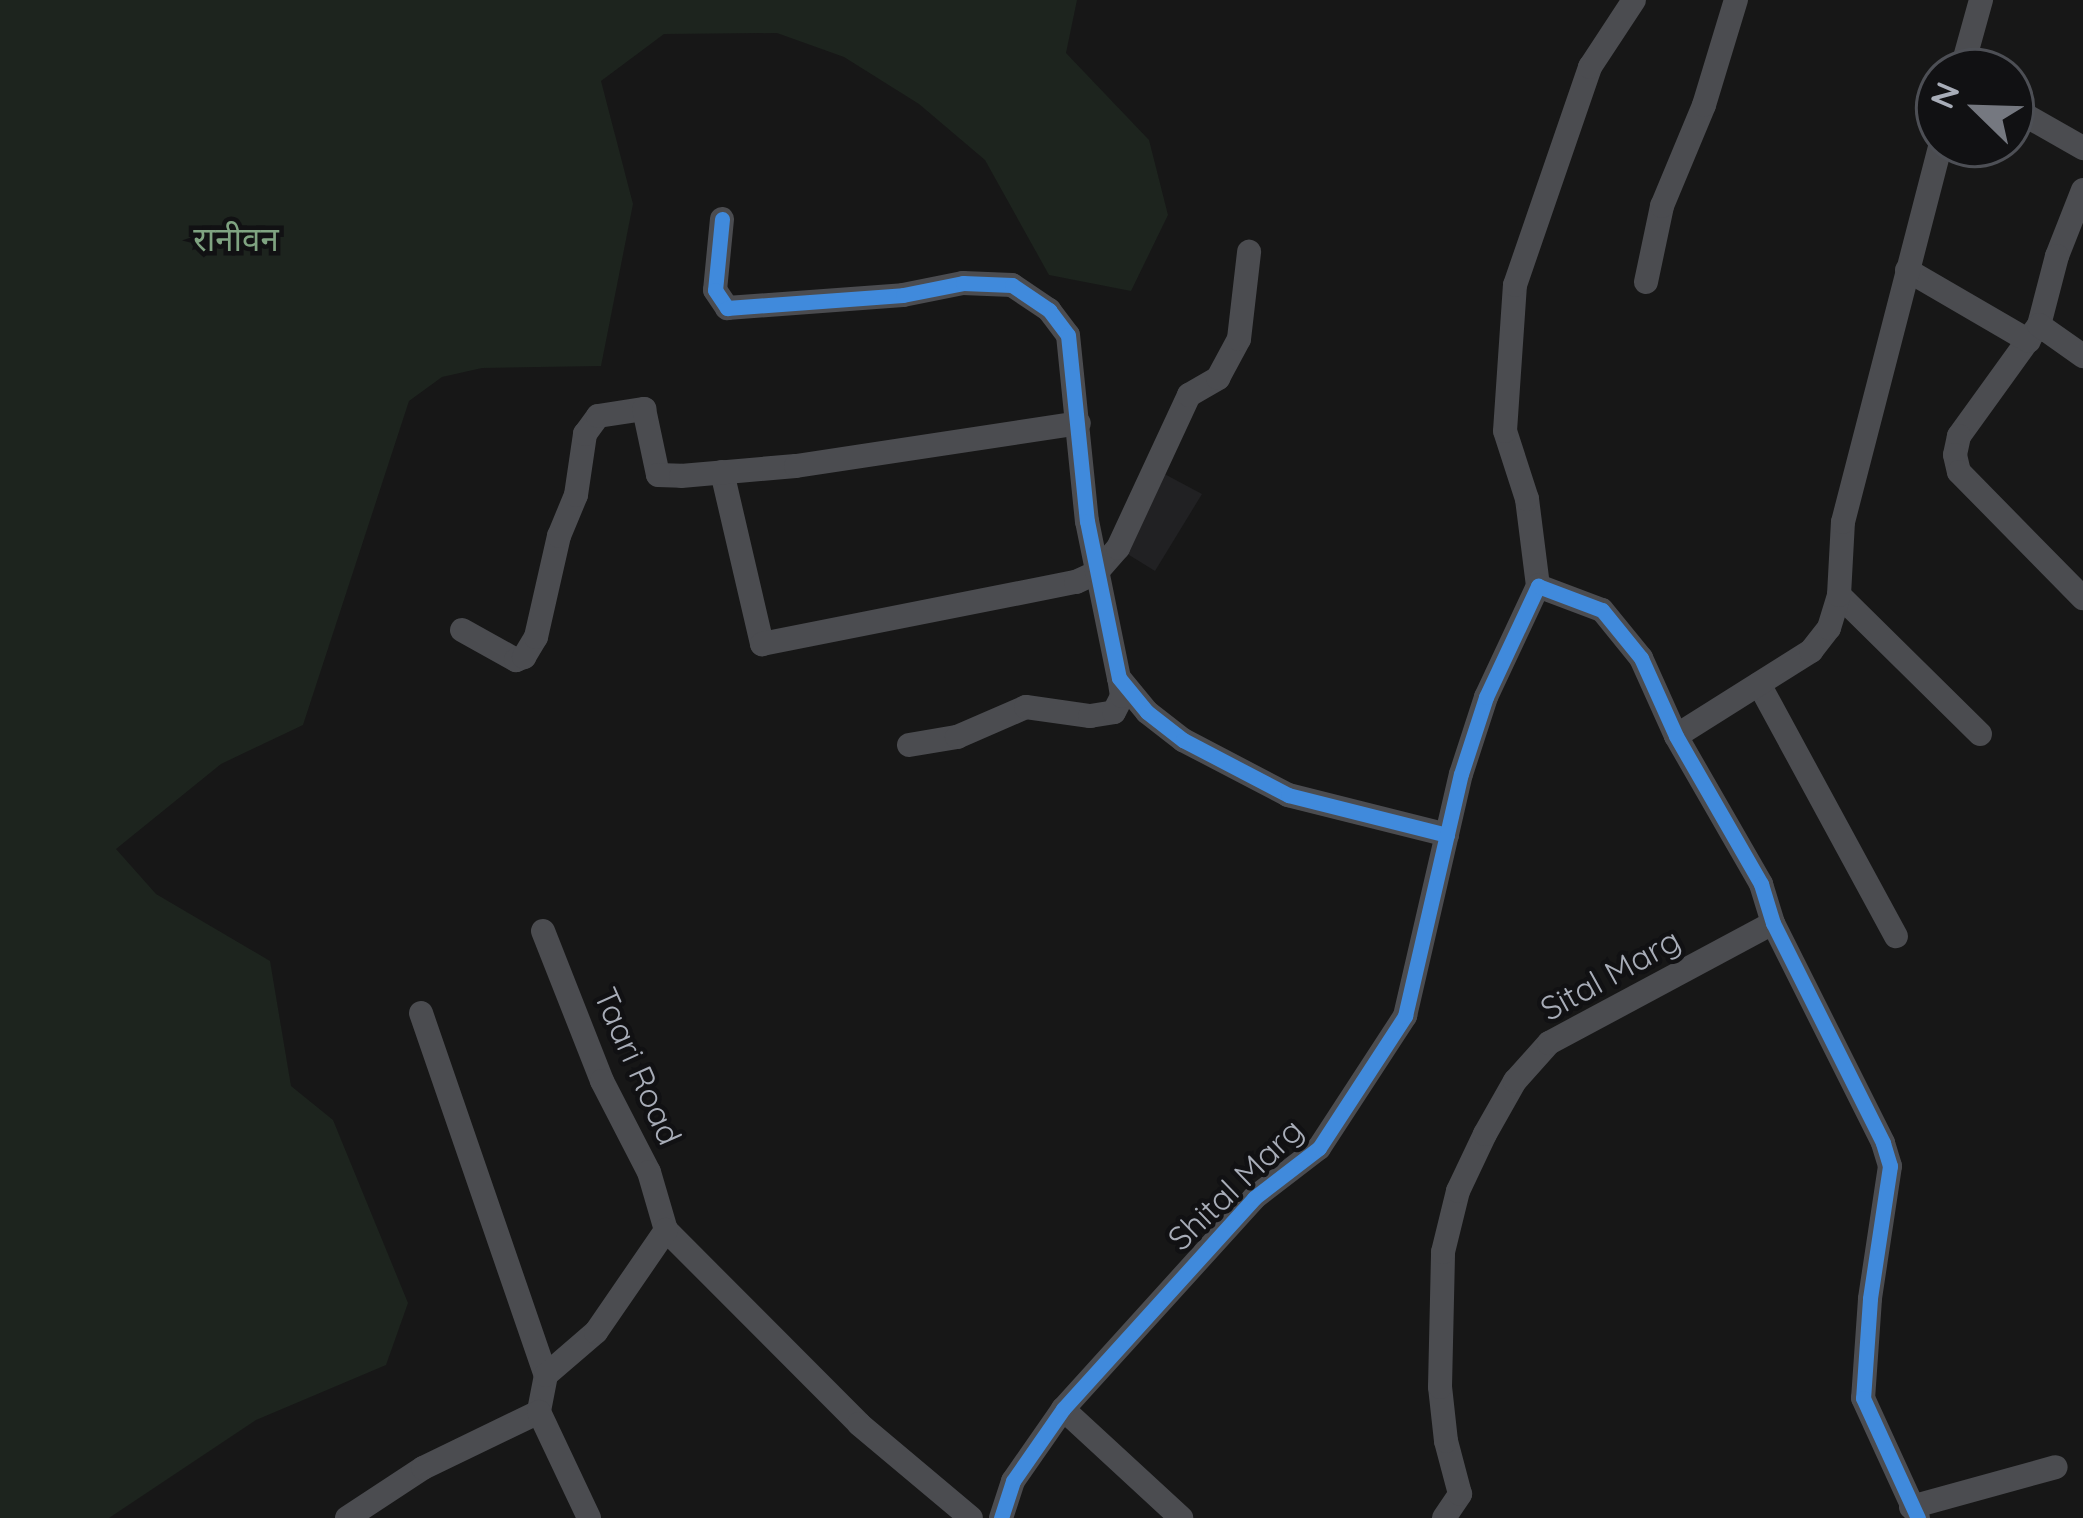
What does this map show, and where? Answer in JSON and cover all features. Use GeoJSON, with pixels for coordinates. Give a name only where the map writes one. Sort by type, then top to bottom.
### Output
{"type":"FeatureCollection","features":[{"type":"Feature","properties":{"kind":"street"},"geometry":{"type":"LineString","coordinates":[[1634,0],[1590,68],[1515,285],[1505,431],[1526,499],[1538,586],[1603,610],[1641,658],[1676,736],[1761,884],[1773,923],[1890,1166],[1870,1299],[1863,1399],[1915,1513],[2056,1467]]}},
{"type":"Feature","properties":{"kind":"street"},"geometry":{"type":"LineString","coordinates":[[1646,282],[1662,206],[1704,105],[1736,0]]}},
{"type":"Feature","properties":{"kind":"street"},"geometry":{"type":"LineString","coordinates":[[1968,48],[1981,0]]}},
{"type":"Feature","properties":{"kind":"street"},"geometry":{"type":"LineString","coordinates":[[2035,121],[2083,148]]}},
{"type":"Feature","properties":{"kind":"street"},"geometry":{"type":"LineString","coordinates":[[1676,736],[1811,651],[1829,628],[1839,595],[1844,522],[1935,168]]}},
{"type":"Feature","properties":{"kind":"street"},"geometry":{"type":"LineString","coordinates":[[2083,190],[2034,333],[1959,436],[1955,455],[1959,472],[2083,598]]}},
{"type":"Feature","properties":{"kind":"street"},"geometry":{"type":"LineString","coordinates":[[722,219],[716,290],[718,303],[727,308],[903,295],[963,283],[1012,285],[1049,310],[1068,334],[1097,572],[1122,696],[1114,712],[1090,716],[1026,707],[957,736],[909,746]]}},
{"type":"Feature","properties":{"kind":"street"},"geometry":{"type":"LineString","coordinates":[[722,472],[762,644],[1076,582],[1097,572],[1135,515],[1189,395],[1218,378],[1239,339],[1249,252]]}},
{"type":"Feature","properties":{"kind":"street"},"geometry":{"type":"LineString","coordinates":[[1907,271],[2083,356]]}},
{"type":"Feature","properties":{"kind":"street"},"geometry":{"type":"LineString","coordinates":[[462,631],[516,660],[524,657],[536,637],[560,536],[576,495],[585,434],[598,416],[644,409],[658,476],[796,466],[1079,423]]}},
{"type":"Feature","properties":{"kind":"street","name":"Shital Marg"},"geometry":{"type":"LineString","coordinates":[[1001,1518],[1013,1481],[1063,1409],[1254,1198],[1319,1148],[1405,1016],[1486,697],[1538,586]]}},
{"type":"Feature","properties":{"kind":"street"},"geometry":{"type":"LineString","coordinates":[[1839,595],[1980,734]]}},
{"type":"Feature","properties":{"kind":"street"},"geometry":{"type":"LineString","coordinates":[[1119,678],[1147,712],[1183,740],[1288,795],[1448,835]]}},
{"type":"Feature","properties":{"kind":"street"},"geometry":{"type":"LineString","coordinates":[[1759,684],[1896,936]]}},
{"type":"Feature","properties":{"kind":"street","name":"Sital Marg"},"geometry":{"type":"LineString","coordinates":[[1444,1518],[1460,1494],[1446,1441],[1440,1387],[1443,1252],[1458,1191],[1505,1098],[1549,1043],[1773,923]]}},
{"type":"Feature","properties":{"kind":"street","name":"Taari Road"},"geometry":{"type":"LineString","coordinates":[[543,931],[602,1081],[649,1172],[666,1230]]}},
{"type":"Feature","properties":{"kind":"street"},"geometry":{"type":"LineString","coordinates":[[421,1013],[546,1375],[539,1412],[589,1518]]}},
{"type":"Feature","properties":{"kind":"street"},"geometry":{"type":"LineString","coordinates":[[546,1375],[596,1332],[666,1230],[860,1424],[971,1518]]}},
{"type":"Feature","properties":{"kind":"street"},"geometry":{"type":"LineString","coordinates":[[1063,1409],[1181,1518]]}},
{"type":"Feature","properties":{"kind":"street"},"geometry":{"type":"LineString","coordinates":[[347,1518],[423,1468],[539,1412]]}},
{"type":"Feature","properties":{"kind":"shaded area"},"geometry":{"type":"Polygon","coordinates":[[[1157,470],[1202,494],[1155,571],[1121,550],[1157,470]]]}},
{"type":"Feature","properties":{"kind":"green space","name":"रानीवन"},"geometry":{"type":"Polygon","coordinates":[[[0,0],[1077,0],[1066,53],[1149,140],[1168,215],[1131,291],[1049,275],[985,160],[919,104],[844,57],[777,33],[664,34],[601,81],[633,204],[601,366],[482,368],[442,377],[409,401],[303,725],[221,764],[116,849],[156,894],[270,961],[291,1086],[333,1120],[408,1303],[386,1365],[256,1420],[109,1518],[0,1518],[0,0]]]}},
{"type":"Feature","properties":{"kind":"cycle path"},"geometry":{"type":"LineString","coordinates":[[722,219],[715,290],[727,308],[903,295],[963,283],[1012,285],[1049,310],[1068,335],[1087,521],[1119,678],[1147,712],[1183,740],[1288,795],[1447,835]]}},
{"type":"Feature","properties":{"kind":"cycle path"},"geometry":{"type":"LineString","coordinates":[[1001,1518],[1013,1481],[1063,1409],[1254,1198],[1319,1148],[1405,1016],[1461,774],[1486,697],[1538,586],[1602,610],[1641,658],[1676,736],[1761,884],[1773,923],[1883,1143],[1890,1166],[1870,1299],[1863,1398],[1918,1518]]}}]}
